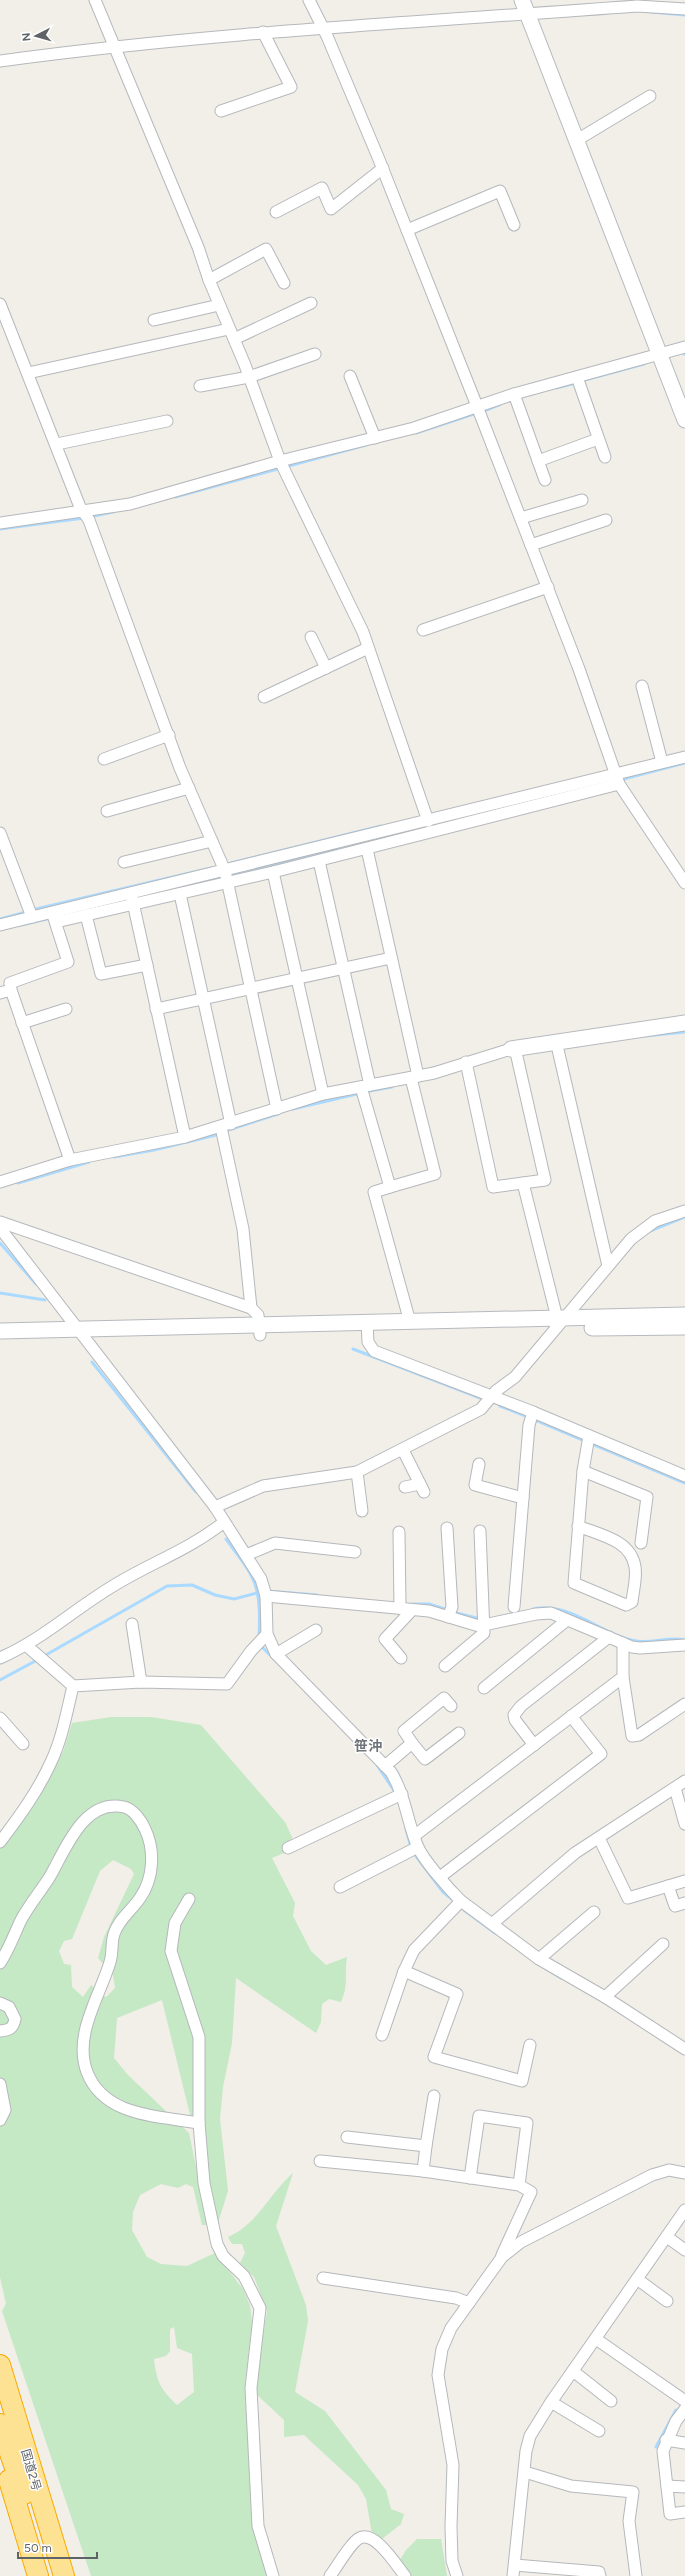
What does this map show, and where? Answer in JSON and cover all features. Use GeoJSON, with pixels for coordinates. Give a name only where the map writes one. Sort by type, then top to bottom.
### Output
{"type":"FeatureCollection","features":[{"type":"Feature","properties":{"kind":"highway","name":"国道2号"},"geometry":{"type":"LineString","coordinates":[[0,2365],[9,2424],[50,2576]]}},
{"type":"Feature","properties":{"kind":"highway","name":"国道2号"},"geometry":{"type":"LineString","coordinates":[[9,2424],[29,2465],[64,2576]]}},
{"type":"Feature","properties":{"kind":"highway"},"geometry":{"type":"LineString","coordinates":[[9,2424],[38,2460],[76,2576]]}},
{"type":"Feature","properties":{"kind":"highway"},"geometry":{"type":"LineString","coordinates":[[0,2449],[38,2576]]}},
{"type":"Feature","properties":{"kind":"street"},"geometry":{"type":"LineString","coordinates":[[95,0],[198,247],[209,280],[249,377],[282,465],[310,520],[368,648],[428,821]]}},
{"type":"Feature","properties":{"kind":"street"},"geometry":{"type":"LineString","coordinates":[[309,0],[325,31],[383,168],[548,587],[618,780],[685,883]]}},
{"type":"Feature","properties":{"kind":"street"},"geometry":{"type":"LineString","coordinates":[[0,61],[325,31],[525,7],[637,6],[685,9]]}},
{"type":"Feature","properties":{"kind":"street"},"geometry":{"type":"LineString","coordinates":[[525,7],[685,420]]}},
{"type":"Feature","properties":{"kind":"street"},"geometry":{"type":"LineString","coordinates":[[221,111],[291,87],[264,36]]}},
{"type":"Feature","properties":{"kind":"street"},"geometry":{"type":"LineString","coordinates":[[577,140],[650,96]]}},
{"type":"Feature","properties":{"kind":"street"},"geometry":{"type":"LineString","coordinates":[[276,212],[322,188],[331,209],[383,168]]}},
{"type":"Feature","properties":{"kind":"street"},"geometry":{"type":"LineString","coordinates":[[407,230],[500,192],[514,225]]}},
{"type":"Feature","properties":{"kind":"street"},"geometry":{"type":"LineString","coordinates":[[209,280],[266,249],[284,283]]}},
{"type":"Feature","properties":{"kind":"street"},"geometry":{"type":"LineString","coordinates":[[234,339],[311,303]]}},
{"type":"Feature","properties":{"kind":"street"},"geometry":{"type":"LineString","coordinates":[[0,304],[87,516],[189,788],[226,877],[277,1109]]}},
{"type":"Feature","properties":{"kind":"street"},"geometry":{"type":"LineString","coordinates":[[154,320],[219,305]]}},
{"type":"Feature","properties":{"kind":"street"},"geometry":{"type":"LineString","coordinates":[[28,373],[229,329]]}},
{"type":"Feature","properties":{"kind":"street"},"geometry":{"type":"LineString","coordinates":[[0,523],[87,516],[282,465],[477,406],[578,381],[659,353],[685,347]]}},
{"type":"Feature","properties":{"kind":"street"},"geometry":{"type":"LineString","coordinates":[[200,386],[249,377],[315,354]]}},
{"type":"Feature","properties":{"kind":"street"},"geometry":{"type":"LineString","coordinates":[[350,376],[375,438]]}},
{"type":"Feature","properties":{"kind":"street"},"geometry":{"type":"LineString","coordinates":[[578,381],[605,457]]}},
{"type":"Feature","properties":{"kind":"street"},"geometry":{"type":"LineString","coordinates":[[515,397],[545,480]]}},
{"type":"Feature","properties":{"kind":"street"},"geometry":{"type":"LineString","coordinates":[[57,444],[167,420]]}},
{"type":"Feature","properties":{"kind":"street"},"geometry":{"type":"LineString","coordinates":[[538,461],[598,439]]}},
{"type":"Feature","properties":{"kind":"street"},"geometry":{"type":"LineString","coordinates":[[521,518],[582,500]]}},
{"type":"Feature","properties":{"kind":"street"},"geometry":{"type":"LineString","coordinates":[[531,545],[606,520]]}},
{"type":"Feature","properties":{"kind":"street"},"geometry":{"type":"LineString","coordinates":[[423,630],[548,587]]}},
{"type":"Feature","properties":{"kind":"street"},"geometry":{"type":"LineString","coordinates":[[311,637],[326,668]]}},
{"type":"Feature","properties":{"kind":"street"},"geometry":{"type":"LineString","coordinates":[[264,697],[368,648]]}},
{"type":"Feature","properties":{"kind":"street"},"geometry":{"type":"LineString","coordinates":[[642,686],[662,762]]}},
{"type":"Feature","properties":{"kind":"street"},"geometry":{"type":"LineString","coordinates":[[104,759],[169,735]]}},
{"type":"Feature","properties":{"kind":"street"},"geometry":{"type":"LineString","coordinates":[[0,925],[32,916],[54,917],[86,915],[132,899],[180,894],[226,877],[273,872],[319,861],[618,780],[662,762],[685,756]]}},
{"type":"Feature","properties":{"kind":"street"},"geometry":{"type":"LineString","coordinates":[[54,917],[226,877],[428,821],[618,780]]}},
{"type":"Feature","properties":{"kind":"street"},"geometry":{"type":"LineString","coordinates":[[107,811],[189,788]]}},
{"type":"Feature","properties":{"kind":"street"},"geometry":{"type":"LineString","coordinates":[[0,833],[32,916]]}},
{"type":"Feature","properties":{"kind":"street"},"geometry":{"type":"LineString","coordinates":[[124,862],[212,841]]}},
{"type":"Feature","properties":{"kind":"street"},"geometry":{"type":"LineString","coordinates":[[367,849],[435,1174],[390,1186],[374,1192],[410,1322]]}},
{"type":"Feature","properties":{"kind":"street"},"geometry":{"type":"LineString","coordinates":[[319,861],[344,968],[365,1086],[390,1186]]}},
{"type":"Feature","properties":{"kind":"street"},"geometry":{"type":"LineString","coordinates":[[273,872],[323,1094]]}},
{"type":"Feature","properties":{"kind":"street"},"geometry":{"type":"LineString","coordinates":[[180,894],[204,999],[226,1125],[243,1229],[251,1308]]}},
{"type":"Feature","properties":{"kind":"street"},"geometry":{"type":"LineString","coordinates":[[132,899],[185,1137]]}},
{"type":"Feature","properties":{"kind":"street"},"geometry":{"type":"LineString","coordinates":[[86,915],[101,974],[147,965]]}},
{"type":"Feature","properties":{"kind":"street"},"geometry":{"type":"LineString","coordinates":[[54,917],[68,962],[10,983],[5,992],[22,1023],[70,1160]]}},
{"type":"Feature","properties":{"kind":"street"},"geometry":{"type":"LineString","coordinates":[[156,1009],[391,958]]}},
{"type":"Feature","properties":{"kind":"street"},"geometry":{"type":"LineString","coordinates":[[22,1023],[66,1009]]}},
{"type":"Feature","properties":{"kind":"street"},"geometry":{"type":"LineString","coordinates":[[0,1182],[70,1160],[185,1137],[323,1094],[434,1073],[466,1062],[513,1049],[556,1041],[685,1023]]}},
{"type":"Feature","properties":{"kind":"street"},"geometry":{"type":"LineString","coordinates":[[556,1041],[608,1266]]}},
{"type":"Feature","properties":{"kind":"street"},"geometry":{"type":"LineString","coordinates":[[466,1062],[493,1187],[544,1180],[513,1049]]}},
{"type":"Feature","properties":{"kind":"street"},"geometry":{"type":"LineString","coordinates":[[524,1183],[558,1322]]}},
{"type":"Feature","properties":{"kind":"street"},"geometry":{"type":"LineString","coordinates":[[215,1507],[263,1486],[357,1472],[403,1450],[481,1409],[493,1397],[496,1391],[515,1377],[558,1322],[631,1239],[655,1221],[685,1211]]}},
{"type":"Feature","properties":{"kind":"street"},"geometry":{"type":"LineString","coordinates":[[0,1222],[251,1308],[258,1315],[260,1330]]}},
{"type":"Feature","properties":{"kind":"street"},"geometry":{"type":"LineString","coordinates":[[0,1228],[215,1507],[246,1555],[265,1592],[267,1634],[276,1654],[385,1766],[399,1795],[414,1836],[414,1849],[440,1877],[458,1904],[492,1924],[539,1959],[605,1997],[685,2049]]}},
{"type":"Feature","properties":{"kind":"street"},"geometry":{"type":"LineString","coordinates":[[0,1340],[82,1334],[368,1328],[558,1322],[685,1315]]}},
{"type":"Feature","properties":{"kind":"street"},"geometry":{"type":"LineString","coordinates":[[368,1328],[410,1322],[558,1322],[685,1327]]}},
{"type":"Feature","properties":{"kind":"street"},"geometry":{"type":"LineString","coordinates":[[368,1328],[370,1347],[374,1351],[493,1397],[532,1416],[588,1440],[685,1476]]}},
{"type":"Feature","properties":{"kind":"street"},"geometry":{"type":"LineString","coordinates":[[0,1331],[82,1334]]}},
{"type":"Feature","properties":{"kind":"street"},"geometry":{"type":"LineString","coordinates":[[514,1607],[523,1498],[532,1416]]}},
{"type":"Feature","properties":{"kind":"street"},"geometry":{"type":"LineString","coordinates":[[578,1526],[623,1544],[631,1555],[635,1568],[632,1602],[626,1605],[574,1582],[578,1526],[583,1471],[588,1440]]}},
{"type":"Feature","properties":{"kind":"street"},"geometry":{"type":"LineString","coordinates":[[403,1450],[422,1488],[405,1488]]}},
{"type":"Feature","properties":{"kind":"street"},"geometry":{"type":"LineString","coordinates":[[479,1464],[475,1485],[523,1498]]}},
{"type":"Feature","properties":{"kind":"street"},"geometry":{"type":"LineString","coordinates":[[583,1471],[648,1497],[641,1543]]}},
{"type":"Feature","properties":{"kind":"street"},"geometry":{"type":"LineString","coordinates":[[357,1472],[362,1511]]}},
{"type":"Feature","properties":{"kind":"street"},"geometry":{"type":"LineString","coordinates":[[0,1658],[27,1646],[112,1586],[202,1540],[224,1522]]}},
{"type":"Feature","properties":{"kind":"street"},"geometry":{"type":"LineString","coordinates":[[447,1528],[450,1613]]}},
{"type":"Feature","properties":{"kind":"street"},"geometry":{"type":"LineString","coordinates":[[445,1666],[484,1633],[480,1531]]}},
{"type":"Feature","properties":{"kind":"street"},"geometry":{"type":"LineString","coordinates":[[399,1532],[400,1605]]}},
{"type":"Feature","properties":{"kind":"street"},"geometry":{"type":"LineString","coordinates":[[246,1555],[275,1543],[355,1552]]}},
{"type":"Feature","properties":{"kind":"street"},"geometry":{"type":"LineString","coordinates":[[265,1592],[400,1605],[412,1610],[450,1613],[479,1626],[484,1621],[543,1613],[567,1620],[623,1643],[640,1648],[685,1645]]}},
{"type":"Feature","properties":{"kind":"street"},"geometry":{"type":"LineString","coordinates":[[401,1658],[385,1639],[412,1610]]}},
{"type":"Feature","properties":{"kind":"street"},"geometry":{"type":"LineString","coordinates":[[484,1688],[567,1620]]}},
{"type":"Feature","properties":{"kind":"street"},"geometry":{"type":"LineString","coordinates":[[132,1624],[141,1682]]}},
{"type":"Feature","properties":{"kind":"street"},"geometry":{"type":"LineString","coordinates":[[276,1654],[316,1630]]}},
{"type":"Feature","properties":{"kind":"street"},"geometry":{"type":"LineString","coordinates":[[27,1646],[73,1686],[141,1682],[227,1684],[250,1651],[267,1634]]}},
{"type":"Feature","properties":{"kind":"street"},"geometry":{"type":"LineString","coordinates":[[534,1745],[515,1720],[514,1715],[522,1706],[609,1637]]}},
{"type":"Feature","properties":{"kind":"street"},"geometry":{"type":"LineString","coordinates":[[623,1643],[623,1677],[632,1736],[639,1735],[685,1704]]}},
{"type":"Feature","properties":{"kind":"street"},"geometry":{"type":"LineString","coordinates":[[414,1836],[623,1677]]}},
{"type":"Feature","properties":{"kind":"street"},"geometry":{"type":"LineString","coordinates":[[0,1842],[20,1815],[51,1762],[73,1686]]}},
{"type":"Feature","properties":{"kind":"street"},"geometry":{"type":"LineString","coordinates":[[451,1706],[444,1698],[404,1732],[424,1759],[460,1733]]}},
{"type":"Feature","properties":{"kind":"street"},"geometry":{"type":"LineString","coordinates":[[440,1877],[601,1754],[571,1716]]}},
{"type":"Feature","properties":{"kind":"street"},"geometry":{"type":"LineString","coordinates":[[0,1718],[23,1744]]}},
{"type":"Feature","properties":{"kind":"street"},"geometry":{"type":"LineString","coordinates":[[385,1766],[412,1743]]}},
{"type":"Feature","properties":{"kind":"street"},"geometry":{"type":"LineString","coordinates":[[492,1924],[575,1853],[685,1781]]}},
{"type":"Feature","properties":{"kind":"street"},"geometry":{"type":"LineString","coordinates":[[675,1788],[685,1824]]}},
{"type":"Feature","properties":{"kind":"street"},"geometry":{"type":"LineString","coordinates":[[288,1848],[399,1795]]}},
{"type":"Feature","properties":{"kind":"street"},"geometry":{"type":"LineString","coordinates":[[0,1963],[21,1921],[49,1878],[71,1836],[100,1808],[111,1806],[125,1807],[134,1812],[150,1839],[152,1853],[148,1882],[140,1898],[117,1927],[113,1935],[111,1961],[90,2011],[83,2056],[84,2065],[88,2074],[114,2104],[126,2110],[199,2123]]}},
{"type":"Feature","properties":{"kind":"street"},"geometry":{"type":"LineString","coordinates":[[599,1838],[628,1898],[685,1881]]}},
{"type":"Feature","properties":{"kind":"street"},"geometry":{"type":"LineString","coordinates":[[340,1886],[414,1849]]}},
{"type":"Feature","properties":{"kind":"street"},"geometry":{"type":"LineString","coordinates":[[668,1886],[675,1906],[685,1903]]}},
{"type":"Feature","properties":{"kind":"street"},"geometry":{"type":"LineString","coordinates":[[189,1898],[175,1923],[171,1950],[199,2037],[199,2123],[204,2184],[219,2250],[244,2276],[260,2308],[251,2388],[258,2526],[273,2576]]}},
{"type":"Feature","properties":{"kind":"street"},"geometry":{"type":"LineString","coordinates":[[382,2035],[404,1970],[414,1950],[458,1904]]}},
{"type":"Feature","properties":{"kind":"street"},"geometry":{"type":"LineString","coordinates":[[539,1959],[594,1912]]}},
{"type":"Feature","properties":{"kind":"street"},"geometry":{"type":"LineString","coordinates":[[605,1997],[663,1944]]}},
{"type":"Feature","properties":{"kind":"street"},"geometry":{"type":"LineString","coordinates":[[404,1970],[457,1994],[434,2057],[522,2081],[530,2045]]}},
{"type":"Feature","properties":{"kind":"street"},"geometry":{"type":"LineString","coordinates":[[0,2003],[9,2007],[15,2019],[13,2026],[9,2030],[0,2030]]}},
{"type":"Feature","properties":{"kind":"street"},"geometry":{"type":"LineString","coordinates":[[0,2084],[5,2110],[0,2120]]}},
{"type":"Feature","properties":{"kind":"street"},"geometry":{"type":"LineString","coordinates":[[423,2172],[434,2096]]}},
{"type":"Feature","properties":{"kind":"street"},"geometry":{"type":"LineString","coordinates":[[470,2178],[479,2116],[527,2123],[519,2185]]}},
{"type":"Feature","properties":{"kind":"street"},"geometry":{"type":"LineString","coordinates":[[346,2137],[426,2146]]}},
{"type":"Feature","properties":{"kind":"street"},"geometry":{"type":"LineString","coordinates":[[320,2161],[423,2172],[519,2185],[530,2192],[502,2257],[451,2328],[442,2349],[438,2375],[453,2465],[451,2526],[452,2561],[457,2576]]}},
{"type":"Feature","properties":{"kind":"street"},"geometry":{"type":"LineString","coordinates":[[502,2257],[521,2242],[652,2175],[669,2170],[685,2173]]}},
{"type":"Feature","properties":{"kind":"street"},"geometry":{"type":"LineString","coordinates":[[600,2576],[599,2572],[514,2571],[526,2451],[530,2436],[551,2402],[685,2210]]}},
{"type":"Feature","properties":{"kind":"street"},"geometry":{"type":"LineString","coordinates":[[667,2237],[685,2250]]}},
{"type":"Feature","properties":{"kind":"street"},"geometry":{"type":"LineString","coordinates":[[323,2278],[456,2298],[469,2303]]}},
{"type":"Feature","properties":{"kind":"street"},"geometry":{"type":"LineString","coordinates":[[637,2279],[667,2301]]}},
{"type":"Feature","properties":{"kind":"street"},"geometry":{"type":"LineString","coordinates":[[596,2339],[685,2401]]}},
{"type":"Feature","properties":{"kind":"street"},"geometry":{"type":"LineString","coordinates":[[573,2371],[611,2401]]}},
{"type":"Feature","properties":{"kind":"street"},"geometry":{"type":"LineString","coordinates":[[551,2402],[599,2431]]}},
{"type":"Feature","properties":{"kind":"street"},"geometry":{"type":"LineString","coordinates":[[683,2414],[666,2440],[663,2451],[670,2514],[685,2512]]}},
{"type":"Feature","properties":{"kind":"street"},"geometry":{"type":"LineString","coordinates":[[666,2440],[685,2443]]}},
{"type":"Feature","properties":{"kind":"street"},"geometry":{"type":"LineString","coordinates":[[525,2472],[571,2486],[633,2492],[629,2522],[636,2576]]}},
{"type":"Feature","properties":{"kind":"street"},"geometry":{"type":"LineString","coordinates":[[667,2486],[685,2487]]}},
{"type":"Feature","properties":{"kind":"street"},"geometry":{"type":"LineString","coordinates":[[330,2576],[358,2539],[367,2537],[377,2541],[405,2576]]}},
{"type":"Feature","properties":{"kind":"green space"},"geometry":{"type":"Polygon","coordinates":[[[111,1717],[151,1717],[201,1725],[285,1822],[292,1837],[291,1850],[272,1858],[295,1903],[293,1916],[311,1951],[326,1965],[347,1957],[346,1985],[341,2002],[329,1999],[322,2004],[321,2022],[316,2033],[236,1978],[232,2043],[223,2087],[220,2119],[228,2191],[217,2226],[162,2000],[117,2018],[114,2058],[128,2075],[189,2133],[208,2225],[202,2225],[193,2187],[186,2184],[178,2188],[161,2184],[140,2195],[133,2212],[132,2230],[147,2257],[161,2264],[187,2266],[215,2253],[243,2289],[250,2305],[252,2323],[245,2384],[253,2516],[268,2576],[91,2576],[2,2311],[6,2304],[0,2277],[0,1848],[63,1752],[72,1723],[111,1717]],[[113,1860],[100,1871],[72,1939],[64,1941],[59,1951],[64,1964],[71,1965],[72,1987],[83,1997],[91,1985],[106,1997],[115,1988],[113,1975],[98,1958],[104,1937],[134,1874],[131,1869],[113,1860]],[[174,2327],[170,2329],[170,2351],[166,2356],[154,2359],[156,2374],[160,2385],[177,2405],[194,2392],[192,2354],[177,2348],[174,2327]]]}},
{"type":"Feature","properties":{"kind":"green space"},"geometry":{"type":"Polygon","coordinates":[[[293,2173],[276,2226],[306,2305],[308,2321],[295,2392],[325,2411],[386,2490],[391,2509],[404,2514],[401,2524],[382,2539],[372,2534],[366,2499],[358,2485],[304,2435],[284,2437],[284,2420],[254,2392],[267,2311],[254,2277],[240,2263],[245,2253],[242,2244],[232,2244],[228,2237],[255,2217],[293,2173]]]}},
{"type":"Feature","properties":{"kind":"green space"},"geometry":{"type":"Polygon","coordinates":[[[417,2539],[441,2539],[447,2576],[409,2576],[398,2563],[406,2550],[417,2539]]]}},
{"type":"Feature","properties":{"kind":"waterway"},"geometry":{"type":"LineString","coordinates":[[651,12],[685,15]]}},
{"type":"Feature","properties":{"kind":"waterway"},"geometry":{"type":"LineString","coordinates":[[581,381],[644,364]]}},
{"type":"Feature","properties":{"kind":"waterway"},"geometry":{"type":"LineString","coordinates":[[556,388],[576,383]]}},
{"type":"Feature","properties":{"kind":"waterway"},"geometry":{"type":"LineString","coordinates":[[484,411],[501,404]]}},
{"type":"Feature","properties":{"kind":"waterway"},"geometry":{"type":"LineString","coordinates":[[416,433],[474,414]]}},
{"type":"Feature","properties":{"kind":"waterway"},"geometry":{"type":"LineString","coordinates":[[175,497],[366,445]]}},
{"type":"Feature","properties":{"kind":"waterway"},"geometry":{"type":"LineString","coordinates":[[89,517],[113,512]]}},
{"type":"Feature","properties":{"kind":"waterway"},"geometry":{"type":"LineString","coordinates":[[0,529],[84,518]]}},
{"type":"Feature","properties":{"kind":"waterway"},"geometry":{"type":"LineString","coordinates":[[620,780],[685,763]]}},
{"type":"Feature","properties":{"kind":"waterway"},"geometry":{"type":"LineString","coordinates":[[231,863],[381,826]]}},
{"type":"Feature","properties":{"kind":"waterway"},"geometry":{"type":"LineString","coordinates":[[229,876],[389,837]]}},
{"type":"Feature","properties":{"kind":"waterway"},"geometry":{"type":"LineString","coordinates":[[36,909],[211,868]]}},
{"type":"Feature","properties":{"kind":"waterway"},"geometry":{"type":"LineString","coordinates":[[154,894],[222,876]]}},
{"type":"Feature","properties":{"kind":"waterway"},"geometry":{"type":"LineString","coordinates":[[0,919],[26,912]]}},
{"type":"Feature","properties":{"kind":"waterway"},"geometry":{"type":"LineString","coordinates":[[21,925],[51,918]]}},
{"type":"Feature","properties":{"kind":"waterway"},"geometry":{"type":"LineString","coordinates":[[645,1036],[685,1032]]}},
{"type":"Feature","properties":{"kind":"waterway"},"geometry":{"type":"LineString","coordinates":[[370,1091],[392,1087]]}},
{"type":"Feature","properties":{"kind":"waterway"},"geometry":{"type":"LineString","coordinates":[[293,1109],[357,1094]]}},
{"type":"Feature","properties":{"kind":"waterway"},"geometry":{"type":"LineString","coordinates":[[225,1131],[278,1114]]}},
{"type":"Feature","properties":{"kind":"waterway"},"geometry":{"type":"LineString","coordinates":[[114,1157],[154,1150],[220,1134]]}},
{"type":"Feature","properties":{"kind":"waterway"},"geometry":{"type":"LineString","coordinates":[[18,1183],[89,1162]]}},
{"type":"Feature","properties":{"kind":"waterway"},"geometry":{"type":"LineString","coordinates":[[650,1231],[685,1217]]}},
{"type":"Feature","properties":{"kind":"waterway"},"geometry":{"type":"LineString","coordinates":[[0,1243],[36,1284]]}},
{"type":"Feature","properties":{"kind":"waterway"},"geometry":{"type":"LineString","coordinates":[[0,1293],[45,1300]]}},
{"type":"Feature","properties":{"kind":"waterway"},"geometry":{"type":"LineString","coordinates":[[353,1349],[483,1399]]}},
{"type":"Feature","properties":{"kind":"waterway"},"geometry":{"type":"LineString","coordinates":[[92,1362],[196,1492]]}},
{"type":"Feature","properties":{"kind":"waterway"},"geometry":{"type":"LineString","coordinates":[[500,1406],[528,1417]]}},
{"type":"Feature","properties":{"kind":"waterway"},"geometry":{"type":"LineString","coordinates":[[533,1419],[585,1441]]}},
{"type":"Feature","properties":{"kind":"waterway"},"geometry":{"type":"LineString","coordinates":[[590,1443],[685,1483]]}},
{"type":"Feature","properties":{"kind":"waterway"},"geometry":{"type":"LineString","coordinates":[[226,1539],[250,1573],[254,1582],[259,1603],[259,1634]]}},
{"type":"Feature","properties":{"kind":"waterway"},"geometry":{"type":"LineString","coordinates":[[44,1656],[167,1586],[192,1585],[215,1595],[234,1599],[261,1592]]}},
{"type":"Feature","properties":{"kind":"waterway"},"geometry":{"type":"LineString","coordinates":[[267,1591],[317,1595]]}},
{"type":"Feature","properties":{"kind":"waterway"},"geometry":{"type":"LineString","coordinates":[[412,1604],[429,1604],[448,1610]]}},
{"type":"Feature","properties":{"kind":"waterway"},"geometry":{"type":"LineString","coordinates":[[533,1609],[547,1608],[573,1614],[623,1638],[636,1641],[649,1642],[673,1639],[685,1640]]}},
{"type":"Feature","properties":{"kind":"waterway"},"geometry":{"type":"LineString","coordinates":[[453,1612],[480,1619]]}},
{"type":"Feature","properties":{"kind":"waterway"},"geometry":{"type":"LineString","coordinates":[[261,1646],[274,1659]]}},
{"type":"Feature","properties":{"kind":"waterway"},"geometry":{"type":"LineString","coordinates":[[0,1680],[39,1659]]}},
{"type":"Feature","properties":{"kind":"waterway"},"geometry":{"type":"LineString","coordinates":[[377,1765],[395,1792]]}},
{"type":"Feature","properties":{"kind":"waterway"},"geometry":{"type":"LineString","coordinates":[[406,1829],[411,1847]]}},
{"type":"Feature","properties":{"kind":"waterway"},"geometry":{"type":"LineString","coordinates":[[413,1852],[443,1892],[453,1900]]}},
{"type":"Feature","properties":{"kind":"waterway"},"geometry":{"type":"LineString","coordinates":[[460,1907],[495,1933]]}},
{"type":"Feature","properties":{"kind":"waterway"},"geometry":{"type":"LineString","coordinates":[[534,1961],[561,1978]]}},
{"type":"Feature","properties":{"kind":"waterway"},"geometry":{"type":"LineString","coordinates":[[656,2447],[676,2410]]}},
{"type":"Feature","properties":{"kind":"district","name":"笹沖"},"geometry":{"type":"Point","coordinates":[368,1746]}}]}
